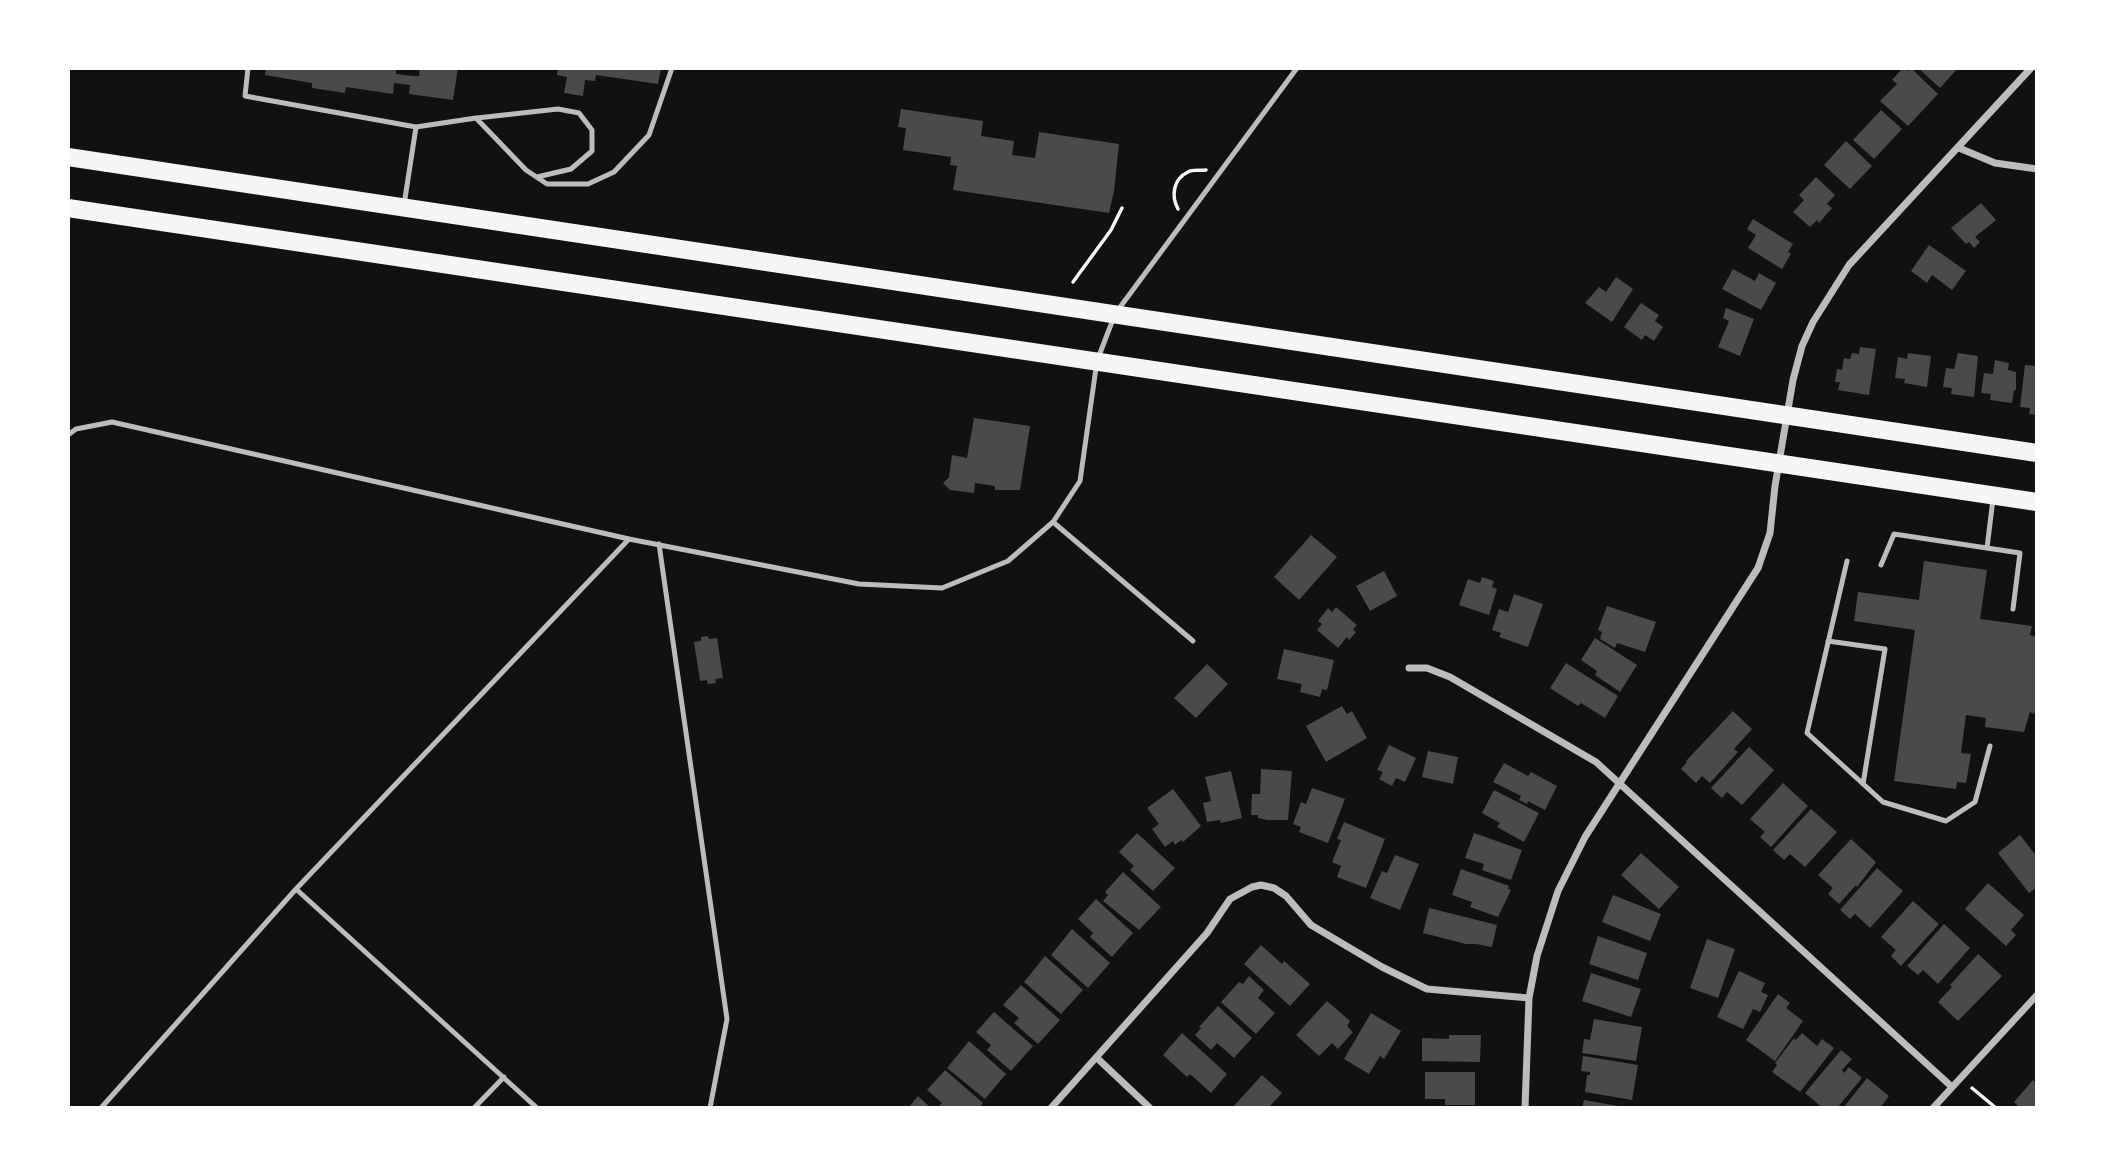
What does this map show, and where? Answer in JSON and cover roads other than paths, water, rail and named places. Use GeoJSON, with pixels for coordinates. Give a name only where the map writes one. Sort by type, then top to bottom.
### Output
{"type":"FeatureCollection","features":[{"type":"Feature","properties":{"kind":"main road"},"geometry":{"type":"LineString","coordinates":[[68,157],[2037,453]]}},
{"type":"Feature","properties":{"kind":"main road"},"geometry":{"type":"LineString","coordinates":[[68,208],[2037,502]]}},
{"type":"Feature","properties":{"kind":"street"},"geometry":{"type":"LineString","coordinates":[[1525,1108],[1529,998],[1537,956],[1558,891],[1585,837],[1618,783],[1758,568],[1770,533],[1787,415],[1802,346],[1849,265],[2031,68]]}},
{"type":"Feature","properties":{"kind":"street"},"geometry":{"type":"LineString","coordinates":[[1959,148],[1995,163],[2037,169]]}},
{"type":"Feature","properties":{"kind":"street"},"geometry":{"type":"LineString","coordinates":[[1409,668],[1427,668],[1450,677],[1596,762],[1952,1087]]}},
{"type":"Feature","properties":{"kind":"street"},"geometry":{"type":"LineString","coordinates":[[1051,1108],[1207,933],[1230,899],[1252,887],[1261,885],[1274,888],[1286,896],[1311,925],[1382,967],[1427,989],[1529,998]]}},
{"type":"Feature","properties":{"kind":"street"},"geometry":{"type":"LineString","coordinates":[[1933,1108],[2037,995]]}},
{"type":"Feature","properties":{"kind":"street"},"geometry":{"type":"LineString","coordinates":[[1097,1058],[1150,1108]]}},
{"type":"Feature","properties":{"kind":"lane"},"geometry":{"type":"LineString","coordinates":[[248,68],[244,96],[416,127],[558,109],[579,113],[592,130],[592,151],[571,169],[537,177]]}},
{"type":"Feature","properties":{"kind":"lane"},"geometry":{"type":"LineString","coordinates":[[476,118],[526,170],[547,184],[588,184],[614,172],[649,135],[673,68]]}},
{"type":"Feature","properties":{"kind":"lane"},"geometry":{"type":"LineString","coordinates":[[68,435],[76,429],[112,422],[629,540],[859,584],[942,588],[1008,561],[1053,522],[1080,481],[1097,361],[1115,314],[1297,68]]}},
{"type":"Feature","properties":{"kind":"lane"},"geometry":{"type":"LineString","coordinates":[[403,209],[416,127]]}},
{"type":"Feature","properties":{"kind":"lane"},"geometry":{"type":"LineString","coordinates":[[1987,548],[1993,495]]}},
{"type":"Feature","properties":{"kind":"lane"},"geometry":{"type":"LineString","coordinates":[[1053,522],[1193,641]]}},
{"type":"Feature","properties":{"kind":"lane"},"geometry":{"type":"LineString","coordinates":[[1881,565],[1894,534],[2020,553],[2013,609]]}},
{"type":"Feature","properties":{"kind":"lane"},"geometry":{"type":"LineString","coordinates":[[101,1108],[296,889],[629,540]]}},
{"type":"Feature","properties":{"kind":"lane"},"geometry":{"type":"LineString","coordinates":[[659,544],[727,1018],[710,1108]]}},
{"type":"Feature","properties":{"kind":"lane"},"geometry":{"type":"LineString","coordinates":[[1847,561],[1807,733],[1883,802],[1946,821],[1975,802],[1990,746]]}},
{"type":"Feature","properties":{"kind":"lane"},"geometry":{"type":"LineString","coordinates":[[1828,641],[1885,649],[1863,784]]}},
{"type":"Feature","properties":{"kind":"lane"},"geometry":{"type":"LineString","coordinates":[[296,889],[537,1108]]}},
{"type":"Feature","properties":{"kind":"lane"},"geometry":{"type":"LineString","coordinates":[[474,1108],[504,1077]]}}]}
